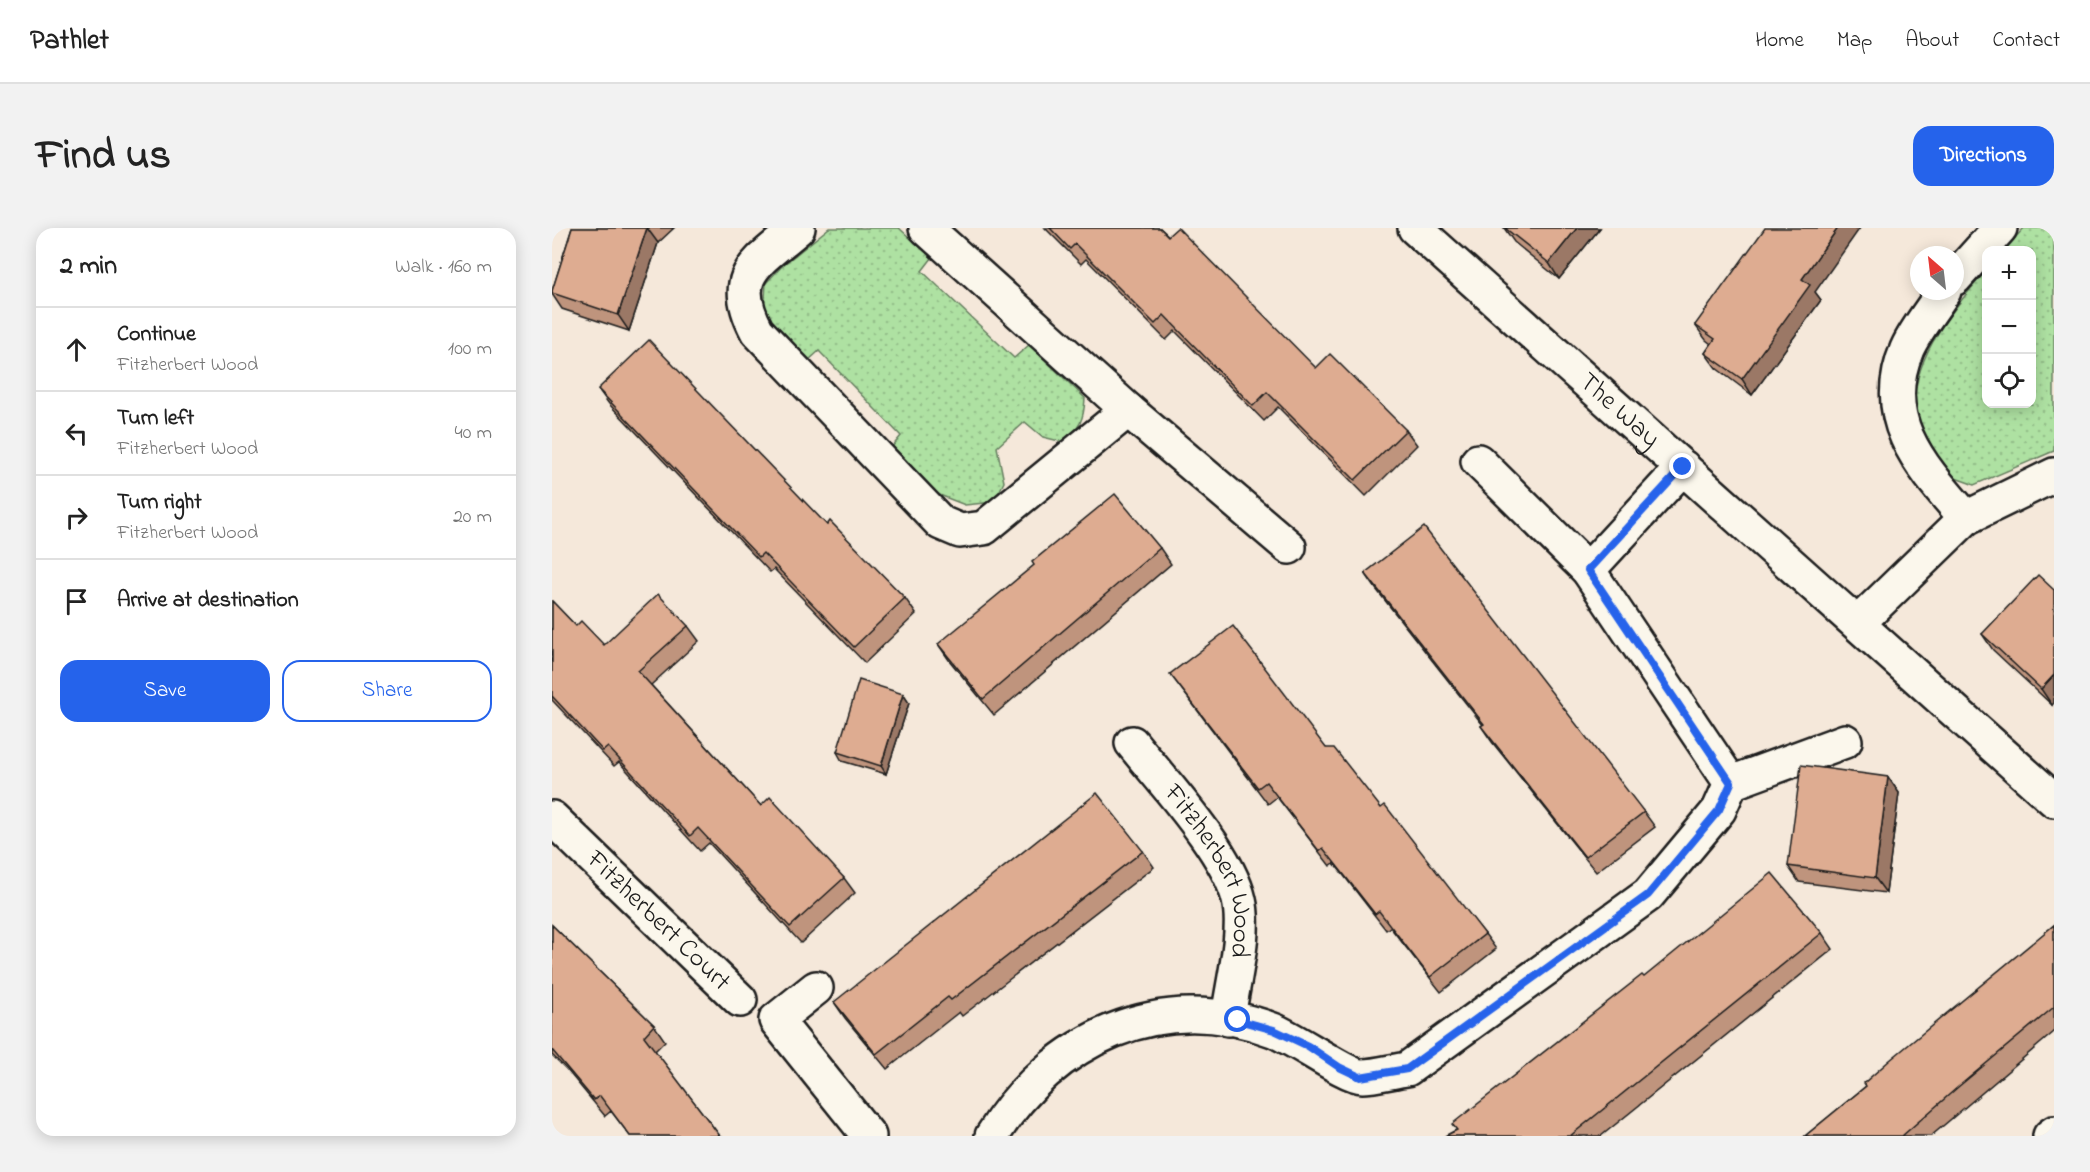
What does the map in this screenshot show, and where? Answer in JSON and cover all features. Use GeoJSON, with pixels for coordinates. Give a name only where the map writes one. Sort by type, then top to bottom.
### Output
{"type":"FeatureCollection","features":[{"type":"Feature","properties":{"kind":"street"},"geometry":{"type":"LineString","coordinates":[[798,228],[750,269],[744,289],[746,309],[758,331],[941,523],[960,531],[984,528],[1128,410]]}},
{"type":"Feature","properties":{"kind":"street"},"geometry":{"type":"LineString","coordinates":[[926,228],[1128,410],[1289,547]]}},
{"type":"Feature","properties":{"kind":"street","name":"The Way"},"geometry":{"type":"LineString","coordinates":[[1415,228],[1905,664],[2054,800]]}},
{"type":"Feature","properties":{"kind":"street"},"geometry":{"type":"LineString","coordinates":[[1964,268],[2000,228]]}},
{"type":"Feature","properties":{"kind":"street"},"geometry":{"type":"LineString","coordinates":[[1938,300],[1908,347],[1897,377],[1897,408],[1906,440],[1935,482],[1966,518]]}},
{"type":"Feature","properties":{"kind":"street"},"geometry":{"type":"LineString","coordinates":[[1478,461],[1588,570],[1731,783]]}},
{"type":"Feature","properties":{"kind":"street"},"geometry":{"type":"LineString","coordinates":[[1588,570],[1683,467]]}},
{"type":"Feature","properties":{"kind":"street"},"geometry":{"type":"LineString","coordinates":[[1858,623],[1966,518],[2054,475]]}},
{"type":"Feature","properties":{"kind":"street"},"geometry":{"type":"LineString","coordinates":[[992,1136],[1010,1106],[1062,1057],[1093,1039],[1127,1026],[1163,1018],[1201,1016],[1228,1019],[1274,1030],[1308,1046],[1339,1067],[1360,1077],[1407,1069],[1648,895],[1719,810],[1731,783],[1845,741]]}},
{"type":"Feature","properties":{"kind":"street","name":"Fitzherbert Wood"},"geometry":{"type":"LineString","coordinates":[[1132,743],[1221,856],[1239,901],[1240,935],[1228,1019]]}},
{"type":"Feature","properties":{"kind":"street","name":"Fitzherbert Court"},"geometry":{"type":"LineString","coordinates":[[552,818],[740,1000]]}},
{"type":"Feature","properties":{"kind":"street"},"geometry":{"type":"LineString","coordinates":[[816,988],[776,1020],[869,1136]]}},
{"type":"Feature","properties":{"kind":"street"},"geometry":{"type":"LineString","coordinates":[[2050,1136],[2054,1133]]}},
{"type":"Feature","properties":{"kind":"green space"},"geometry":{"type":"Polygon","coordinates":[[[829,228],[899,228],[932,258],[922,271],[1014,358],[1029,345],[1085,398],[1080,423],[1063,442],[1043,437],[1025,422],[997,447],[1004,482],[994,502],[965,505],[937,494],[891,448],[901,436],[819,351],[809,360],[764,313],[766,283],[783,265],[829,228]]]}},
{"type":"Feature","properties":{"kind":"green space"},"geometry":{"type":"Polygon","coordinates":[[[2024,228],[2054,228],[2054,451],[1974,485],[1948,475],[1936,461],[1917,416],[1916,388],[1928,351],[1938,333],[1982,276],[1982,408],[2036,408],[2036,246],[2008,246],[2024,228]]]}},
{"type":"Feature","properties":{"kind":"building"},"geometry":{"type":"Polygon","coordinates":[[[572,228],[647,228],[618,315],[552,293],[572,228]]]}},
{"type":"Feature","properties":{"kind":"building"},"geometry":{"type":"Polygon","coordinates":[[[1050,228],[1160,228],[1168,236],[1178,228],[1316,368],[1330,354],[1406,430],[1355,480],[1267,392],[1253,406],[1164,315],[1155,324],[1075,244],[1070,249],[1050,228]]]}},
{"type":"Feature","properties":{"kind":"building"},"geometry":{"type":"Polygon","coordinates":[[[1505,228],[1577,228],[1549,263],[1505,228]]]}},
{"type":"Feature","properties":{"kind":"building"},"geometry":{"type":"Polygon","coordinates":[[[1765,228],[1838,228],[1802,279],[1810,285],[1742,379],[1705,353],[1715,339],[1695,325],[1765,228]]]}},
{"type":"Feature","properties":{"kind":"building"},"geometry":{"type":"Polygon","coordinates":[[[649,340],[827,525],[830,521],[905,598],[854,647],[763,553],[759,557],[598,389],[649,340]]]}},
{"type":"Feature","properties":{"kind":"building"},"geometry":{"type":"Polygon","coordinates":[[[1115,494],[1160,548],[983,699],[938,644],[1115,494]]]}},
{"type":"Feature","properties":{"kind":"building"},"geometry":{"type":"Polygon","coordinates":[[[1424,527],[1644,812],[1585,857],[1481,726],[1484,724],[1365,573],[1424,527]]]}},
{"type":"Feature","properties":{"kind":"building"},"geometry":{"type":"Polygon","coordinates":[[[2038,575],[2054,590],[2054,675],[2041,689],[1982,634],[2038,575]]]}},
{"type":"Feature","properties":{"kind":"building"},"geometry":{"type":"Polygon","coordinates":[[[658,594],[688,626],[638,671],[761,806],[770,797],[844,878],[790,927],[698,828],[690,836],[608,747],[603,751],[552,696],[552,601],[576,626],[581,621],[604,645],[658,594]]]}},
{"type":"Feature","properties":{"kind":"building"},"geometry":{"type":"Polygon","coordinates":[[[1233,626],[1326,748],[1334,748],[1381,808],[1385,805],[1485,934],[1430,977],[1379,911],[1375,914],[1323,848],[1319,851],[1266,782],[1258,788],[1170,674],[1233,626]]]}},
{"type":"Feature","properties":{"kind":"building"},"geometry":{"type":"Polygon","coordinates":[[[859,680],[903,694],[881,766],[837,752],[859,680]]]}},
{"type":"Feature","properties":{"kind":"building"},"geometry":{"type":"Polygon","coordinates":[[[1801,765],[1888,777],[1875,878],[1788,866],[1801,765]]]}},
{"type":"Feature","properties":{"kind":"building"},"geometry":{"type":"Polygon","coordinates":[[[1097,793],[1143,851],[951,1000],[948,997],[876,1054],[834,1002],[1097,793]]]}},
{"type":"Feature","properties":{"kind":"building"},"geometry":{"type":"Polygon","coordinates":[[[1772,873],[1822,933],[1570,1136],[1445,1136],[1457,1130],[1452,1124],[1642,975],[1644,977],[1772,873]]]}},
{"type":"Feature","properties":{"kind":"building"},"geometry":{"type":"Polygon","coordinates":[[[552,925],[654,1025],[644,1036],[720,1136],[630,1136],[600,1096],[594,1100],[552,1050],[552,925]]]}},
{"type":"Feature","properties":{"kind":"building"},"geometry":{"type":"Polygon","coordinates":[[[2054,925],[2054,1007],[1902,1136],[1805,1136],[1866,1086],[1864,1083],[1890,1060],[2054,925]]]}},
{"type":"Feature","properties":{"kind":"route"},"geometry":{"type":"LineString","coordinates":[[1238,1020],[1274,1030],[1308,1046],[1339,1067],[1360,1077],[1407,1069],[1648,895],[1719,810],[1731,783],[1588,570],[1683,467]]}}]}
